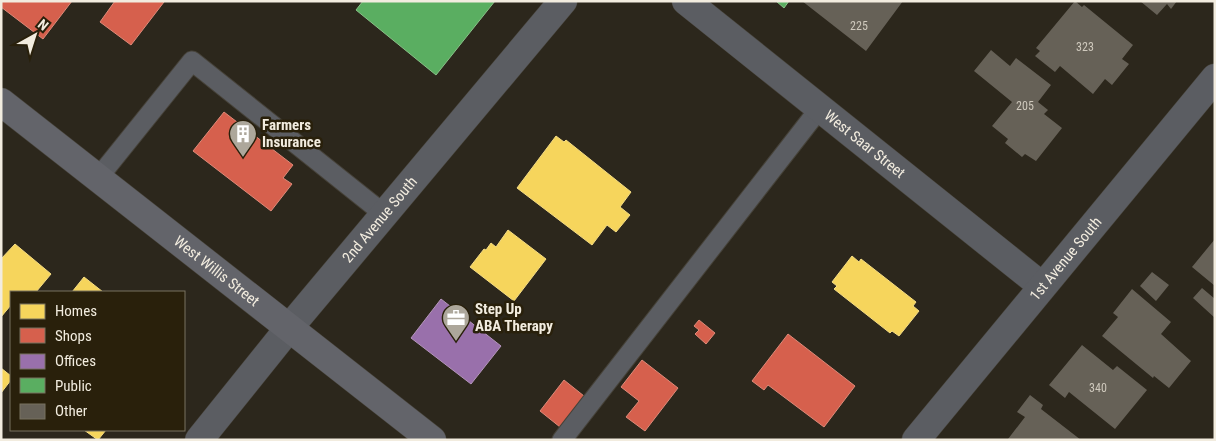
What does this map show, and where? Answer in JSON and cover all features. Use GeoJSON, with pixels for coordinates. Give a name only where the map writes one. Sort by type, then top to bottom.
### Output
{"type":"FeatureCollection","features":[{"type":"Feature","properties":{"kind":"main road","name":"West Willis Street"},"geometry":{"type":"LineString","coordinates":[[1,102],[432,440]]}},
{"type":"Feature","properties":{"kind":"street","name":"2nd Avenue South"},"geometry":{"type":"LineString","coordinates":[[199,440],[289,328],[563,1]]}},
{"type":"Feature","properties":{"kind":"street","name":"West Saar Street"},"geometry":{"type":"LineString","coordinates":[[686,1],[1042,286]]}},
{"type":"Feature","properties":{"kind":"street","name":"1st Avenue South"},"geometry":{"type":"LineString","coordinates":[[916,440],[1215,78]]}},
{"type":"Feature","properties":{"kind":"lane"},"geometry":{"type":"LineString","coordinates":[[98,178],[192,61],[384,214]]}},
{"type":"Feature","properties":{"kind":"lane"},"geometry":{"type":"LineString","coordinates":[[562,440],[820,108]]}},
{"type":"Feature","properties":{"kind":"building: Homes"},"geometry":{"type":"Polygon","coordinates":[[[556,136],[564,142],[566,140],[631,192],[620,207],[630,215],[616,232],[607,225],[592,245],[517,188],[556,136]]]}},
{"type":"Feature","properties":{"kind":"building: Homes"},"geometry":{"type":"Polygon","coordinates":[[[508,230],[546,259],[514,301],[470,267],[491,243],[496,247],[508,230]]]}},
{"type":"Feature","properties":{"kind":"building: Homes"},"geometry":{"type":"Polygon","coordinates":[[[15,244],[51,274],[37,291],[10,291],[10,306],[1,317],[1,259],[15,244]]]}},
{"type":"Feature","properties":{"kind":"building: Homes"},"geometry":{"type":"Polygon","coordinates":[[[852,256],[859,262],[861,259],[916,302],[913,306],[919,311],[899,336],[892,331],[890,333],[834,289],[837,286],[832,282],[852,256]]]}},
{"type":"Feature","properties":{"kind":"building: Homes"},"geometry":{"type":"Polygon","coordinates":[[[84,277],[102,291],[73,291],[84,277]]]}},
{"type":"Feature","properties":{"kind":"building: Homes"},"geometry":{"type":"Polygon","coordinates":[[[1,368],[10,375],[10,381],[1,393],[1,368]]]}},
{"type":"Feature","properties":{"kind":"building: Homes"},"geometry":{"type":"Polygon","coordinates":[[[85,431],[105,431],[98,440],[85,431]]]}},
{"type":"Feature","properties":{"kind":"building: Shops"},"geometry":{"type":"Polygon","coordinates":[[[1,1],[72,1],[43,39],[1,7],[1,1]]]}},
{"type":"Feature","properties":{"kind":"building: Shops"},"geometry":{"type":"Polygon","coordinates":[[[115,1],[164,2],[131,45],[100,22],[115,1]]]}},
{"type":"Feature","properties":{"kind":"building: Shops","name":"Farmers Insurance"},"geometry":{"type":"Polygon","coordinates":[[[224,112],[293,165],[283,178],[292,184],[271,211],[193,151],[224,112]]]}},
{"type":"Feature","properties":{"kind":"building: Shops"},"geometry":{"type":"Polygon","coordinates":[[[699,320],[715,333],[706,344],[695,334],[699,330],[694,326],[699,320]]]}},
{"type":"Feature","properties":{"kind":"building: Shops"},"geometry":{"type":"Polygon","coordinates":[[[788,334],[855,386],[824,427],[768,385],[764,390],[752,381],[788,334]]]}},
{"type":"Feature","properties":{"kind":"building: Shops"},"geometry":{"type":"Polygon","coordinates":[[[642,360],[678,388],[645,431],[626,417],[639,401],[621,387],[642,360]]]}},
{"type":"Feature","properties":{"kind":"building: Shops"},"geometry":{"type":"Polygon","coordinates":[[[564,380],[584,396],[560,427],[540,411],[564,380]]]}},
{"type":"Feature","properties":{"kind":"building: Offices","name":"Step Up ABA Therapy"},"geometry":{"type":"Polygon","coordinates":[[[441,299],[501,346],[471,384],[411,338],[441,299]]]}},
{"type":"Feature","properties":{"kind":"building: Public"},"geometry":{"type":"Polygon","coordinates":[[[363,1],[495,1],[436,75],[356,10],[363,1]]]}},
{"type":"Feature","properties":{"kind":"building: Public"},"geometry":{"type":"Polygon","coordinates":[[[776,1],[789,1],[784,8],[776,1]]]}},
{"type":"Feature","properties":{"kind":"building: Other"},"geometry":{"type":"Polygon","coordinates":[[[802,1],[903,1],[866,51],[802,1]]]}},
{"type":"Feature","properties":{"kind":"building: Other"},"geometry":{"type":"Polygon","coordinates":[[[1075,1],[1082,7],[1084,5],[1133,45],[1122,59],[1129,64],[1112,85],[1105,79],[1093,94],[1060,66],[1055,72],[1035,56],[1040,51],[1036,48],[1075,1]]]}},
{"type":"Feature","properties":{"kind":"building: Other"},"geometry":{"type":"Polygon","coordinates":[[[1140,1],[1177,1],[1171,9],[1167,4],[1157,15],[1140,1]]]}},
{"type":"Feature","properties":{"kind":"building: Other"},"geometry":{"type":"Polygon","coordinates":[[[991,50],[1010,66],[1016,58],[1051,85],[1038,102],[1048,110],[1044,114],[1062,128],[1036,161],[1025,154],[1022,157],[1005,143],[1008,139],[992,126],[1012,102],[974,71],[991,50]]]}},
{"type":"Feature","properties":{"kind":"building: Other"},"geometry":{"type":"Polygon","coordinates":[[[1215,239],[1215,286],[1192,267],[1215,239]]]}},
{"type":"Feature","properties":{"kind":"building: Other"},"geometry":{"type":"Polygon","coordinates":[[[1152,272],[1169,285],[1156,301],[1140,286],[1152,272]]]}},
{"type":"Feature","properties":{"kind":"building: Other"},"geometry":{"type":"Polygon","coordinates":[[[1202,288],[1215,299],[1215,318],[1193,298],[1202,288]]]}},
{"type":"Feature","properties":{"kind":"building: Other"},"geometry":{"type":"Polygon","coordinates":[[[1132,289],[1171,322],[1161,334],[1191,361],[1169,388],[1154,376],[1153,378],[1102,336],[1118,317],[1113,313],[1132,289]]]}},
{"type":"Feature","properties":{"kind":"building: Other"},"geometry":{"type":"Polygon","coordinates":[[[1082,345],[1113,370],[1117,366],[1147,390],[1115,429],[1069,392],[1065,398],[1049,385],[1082,345]]]}},
{"type":"Feature","properties":{"kind":"building: Other"},"geometry":{"type":"Polygon","coordinates":[[[1030,395],[1043,405],[1041,409],[1081,440],[1008,439],[1025,417],[1017,412],[1030,395]]]}},
{"type":"Feature","properties":{"kind":"place","name":"Farmers Insurance"},"geometry":{"type":"Point","coordinates":[243,158]}},
{"type":"Feature","properties":{"kind":"place","name":"Step Up ABA Therapy"},"geometry":{"type":"Point","coordinates":[456,342]}}]}
